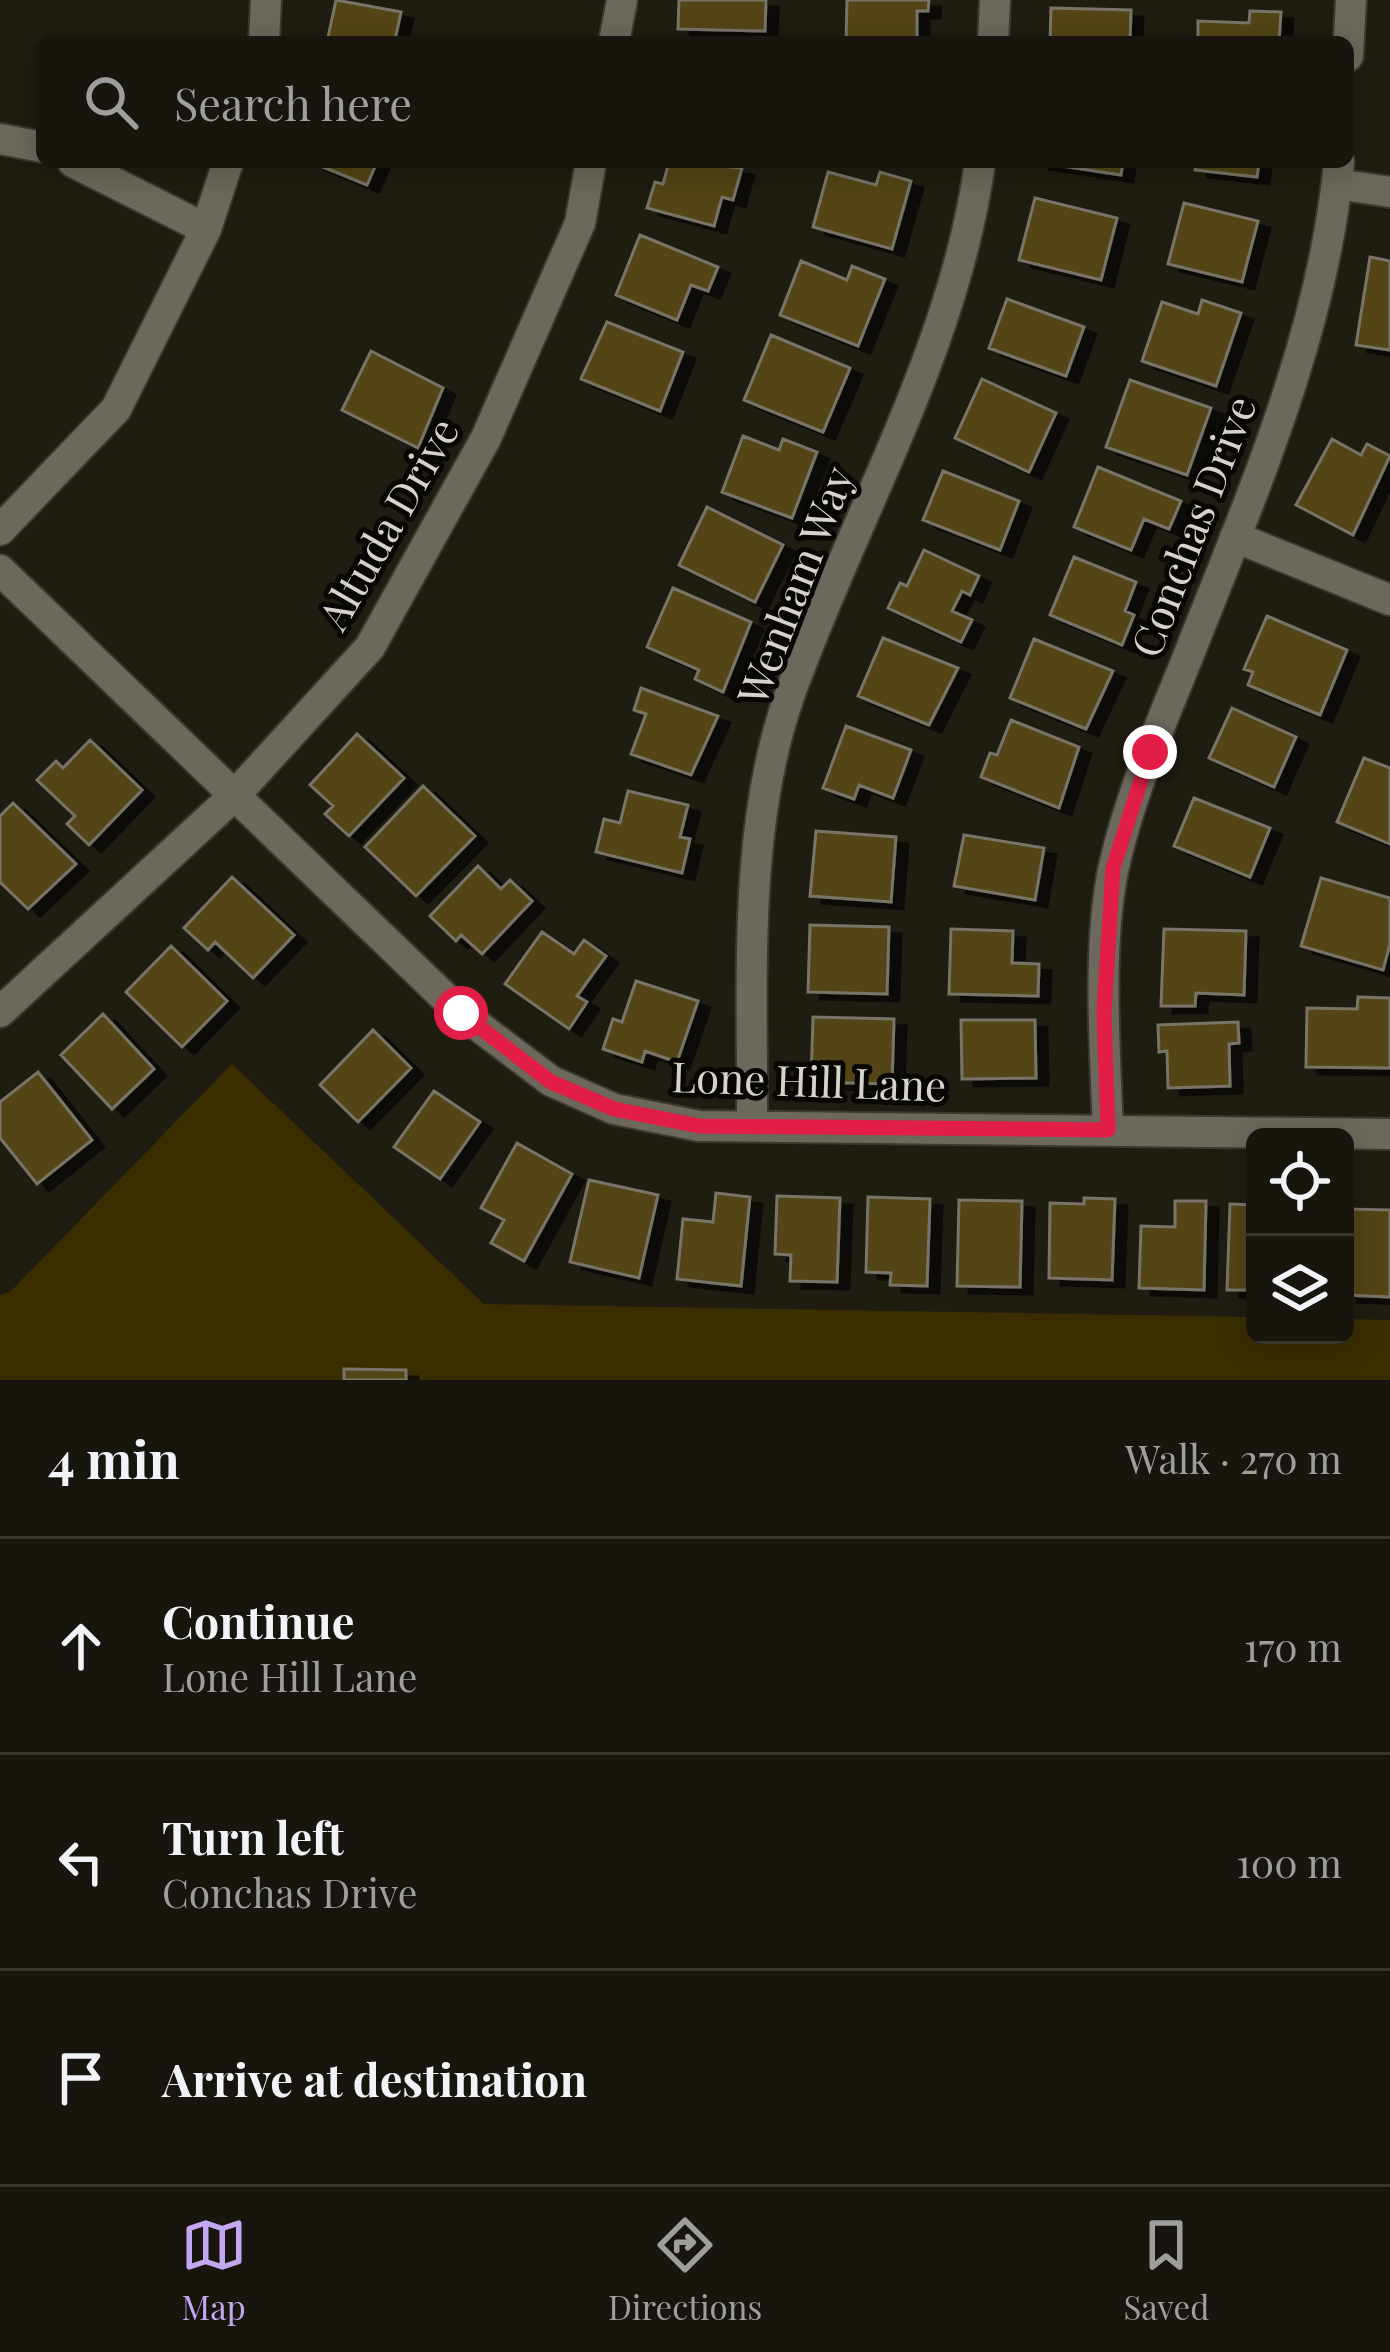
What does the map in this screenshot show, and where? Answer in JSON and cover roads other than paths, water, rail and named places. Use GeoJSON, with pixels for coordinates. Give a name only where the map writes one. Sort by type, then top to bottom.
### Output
{"type":"FeatureCollection","features":[{"type":"Feature","properties":{"kind":"street"},"geometry":{"type":"LineString","coordinates":[[264,36],[266,0]]}},
{"type":"Feature","properties":{"kind":"street"},"geometry":{"type":"LineString","coordinates":[[615,36],[622,0]]}},
{"type":"Feature","properties":{"kind":"street"},"geometry":{"type":"LineString","coordinates":[[993,36],[995,0]]}},
{"type":"Feature","properties":{"kind":"street"},"geometry":{"type":"LineString","coordinates":[[1349,36],[1351,0]]}},
{"type":"Feature","properties":{"kind":"street"},"geometry":{"type":"LineString","coordinates":[[0,139],[36,146]]}},
{"type":"Feature","properties":{"kind":"street"},"geometry":{"type":"LineString","coordinates":[[85,168],[206,229]]}},
{"type":"Feature","properties":{"kind":"street"},"geometry":{"type":"LineString","coordinates":[[0,530],[116,409],[206,229],[226,168]]}},
{"type":"Feature","properties":{"kind":"street","name":"Altuda Drive"},"geometry":{"type":"LineString","coordinates":[[0,1012],[236,794],[370,647],[486,438],[580,223],[590,168]]}},
{"type":"Feature","properties":{"kind":"street","name":"Wenham Way"},"geometry":{"type":"LineString","coordinates":[[752,1123],[759,830],[789,694],[884,469],[971,230],[979,168]]}},
{"type":"Feature","properties":{"kind":"street"},"geometry":{"type":"LineString","coordinates":[[1338,173],[1390,192]]}},
{"type":"Feature","properties":{"kind":"street","name":"Conchas Drive"},"geometry":{"type":"LineString","coordinates":[[1108,1130],[1104,1012],[1113,868],[1150,752],[1275,437],[1333,224],[1338,173]]}},
{"type":"Feature","properties":{"kind":"street"},"geometry":{"type":"LineString","coordinates":[[1235,537],[1390,600]]}},
{"type":"Feature","properties":{"kind":"street","name":"Lone Hill Lane"},"geometry":{"type":"LineString","coordinates":[[0,570],[461,1013],[551,1082],[614,1109],[699,1126],[752,1123],[1390,1134]]}}]}
